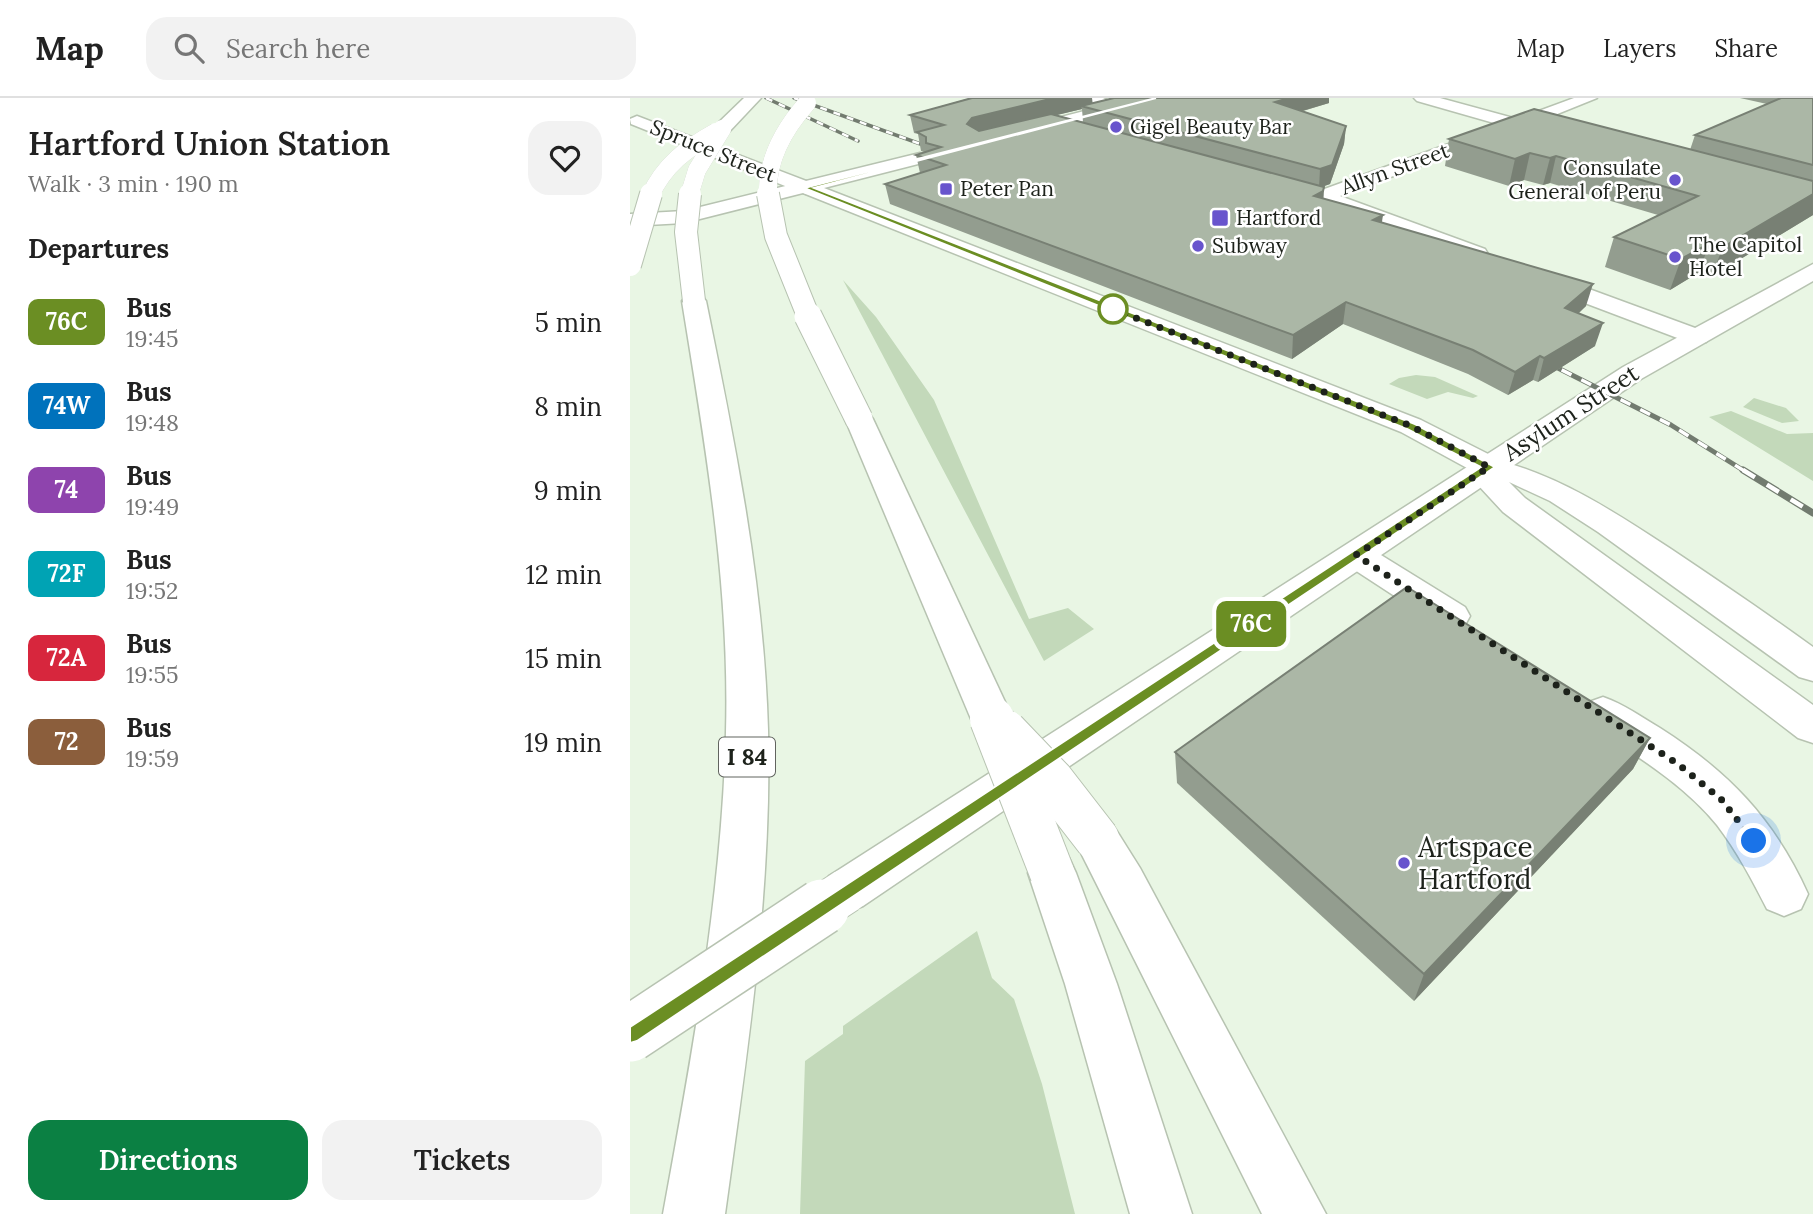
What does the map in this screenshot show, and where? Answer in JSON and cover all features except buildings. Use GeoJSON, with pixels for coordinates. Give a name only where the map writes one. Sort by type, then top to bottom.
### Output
{"type":"FeatureCollection","features":[{"type":"Feature","properties":{"kind":"main road","name":"I 84"},"geometry":{"type":"LineString","coordinates":[[694,1214],[739,878],[747,730],[737,568],[684,230],[686,205],[698,167],[722,130],[753,98]]}},
{"type":"Feature","properties":{"kind":"main road"},"geometry":{"type":"LineString","coordinates":[[1089,98],[1115,108]]}},
{"type":"Feature","properties":{"kind":"main road"},"geometry":{"type":"LineString","coordinates":[[1005,136],[1153,98]]}},
{"type":"Feature","properties":{"kind":"main road"},"geometry":{"type":"LineString","coordinates":[[1422,98],[1570,138]]}},
{"type":"Feature","properties":{"kind":"main road","name":"Allyn Street"},"geometry":{"type":"LineString","coordinates":[[1320,197],[1589,98]]}},
{"type":"Feature","properties":{"kind":"main road"},"geometry":{"type":"LineString","coordinates":[[811,100],[783,135],[771,163],[766,188],[771,220],[803,304],[882,469],[992,719],[1052,873],[1095,996],[1161,1214]]}},
{"type":"Feature","properties":{"kind":"main road","name":"Spruce Street"},"geometry":{"type":"LineString","coordinates":[[637,121],[1411,426],[1489,467],[1521,475],[1558,492],[1674,567],[1813,667]]}},
{"type":"Feature","properties":{"kind":"main road"},"geometry":{"type":"LineString","coordinates":[[1055,124],[1095,135]]}},
{"type":"Feature","properties":{"kind":"main road"},"geometry":{"type":"LineString","coordinates":[[630,265],[647,205],[666,165],[685,148],[722,130]]}},
{"type":"Feature","properties":{"kind":"main road"},"geometry":{"type":"LineString","coordinates":[[630,220],[684,217],[920,158]]}},
{"type":"Feature","properties":{"kind":"main road"},"geometry":{"type":"LineString","coordinates":[[1250,177],[1320,197],[1497,262]]}},
{"type":"Feature","properties":{"kind":"main road","name":"Asylum Street"},"geometry":{"type":"LineString","coordinates":[[630,1034],[1632,373],[1779,293],[1813,271]]}},
{"type":"Feature","properties":{"kind":"main road"},"geometry":{"type":"LineString","coordinates":[[1523,272],[1696,337]]}},
{"type":"Feature","properties":{"kind":"main road"},"geometry":{"type":"LineString","coordinates":[[1489,467],[1494,485],[1514,505],[1813,727]]}},
{"type":"Feature","properties":{"kind":"main road"},"geometry":{"type":"LineString","coordinates":[[1356,555],[1479,634]]}},
{"type":"Feature","properties":{"kind":"main road"},"geometry":{"type":"LineString","coordinates":[[1571,692],[1678,764],[1721,799],[1754,841],[1784,894]]}},
{"type":"Feature","properties":{"kind":"main road"},"geometry":{"type":"LineString","coordinates":[[992,719],[1052,781],[1114,865],[1295,1214]]}},
{"type":"Feature","properties":{"kind":"green space"},"geometry":{"type":"Polygon","coordinates":[[[843,280],[876,317],[934,400],[1029,619],[1068,608],[1094,629],[1044,661],[843,280]]]}},
{"type":"Feature","properties":{"kind":"green space"},"geometry":{"type":"Polygon","coordinates":[[[1416,375],[1435,377],[1478,396],[1473,398],[1448,392],[1427,399],[1389,384],[1399,378],[1416,375]]]}},
{"type":"Feature","properties":{"kind":"green space"},"geometry":{"type":"Polygon","coordinates":[[[1754,398],[1786,408],[1799,421],[1782,423],[1743,407],[1754,398]]]}},
{"type":"Feature","properties":{"kind":"green space"},"geometry":{"type":"Polygon","coordinates":[[[1731,411],[1787,434],[1813,433],[1813,481],[1709,417],[1731,411]]]}},
{"type":"Feature","properties":{"kind":"green space"},"geometry":{"type":"Polygon","coordinates":[[[977,931],[992,978],[1014,999],[1042,1084],[1075,1214],[800,1214],[805,1061],[843,1034],[843,1026],[977,931]]]}},
{"type":"Feature","properties":{"kind":"railway"},"geometry":{"type":"LineString","coordinates":[[766,98],[858,141]]}},
{"type":"Feature","properties":{"kind":"railway"},"geometry":{"type":"LineString","coordinates":[[794,98],[937,150]]}},
{"type":"Feature","properties":{"kind":"railway"},"geometry":{"type":"LineString","coordinates":[[1542,360],[1671,425],[1746,472]]}},
{"type":"Feature","properties":{"kind":"railway"},"geometry":{"type":"LineString","coordinates":[[1743,470],[1813,513]]}},
{"type":"Feature","properties":{"kind":"bus line","name":"76C"},"geometry":{"type":"LineString","coordinates":[[630,1034],[1489,467],[1411,426],[807,188],[1153,98]]}},
{"type":"Feature","properties":{"kind":"place","name":"Gigel Beauty Bar"},"geometry":{"type":"Point","coordinates":[1116,127]}},
{"type":"Feature","properties":{"kind":"place","name":"Consulate General of Peru"},"geometry":{"type":"Point","coordinates":[1675,180]}},
{"type":"Feature","properties":{"kind":"place","name":"Peter Pan"},"geometry":{"type":"Point","coordinates":[946,189]}},
{"type":"Feature","properties":{"kind":"place","name":"Hartford"},"geometry":{"type":"Point","coordinates":[1220,218]}},
{"type":"Feature","properties":{"kind":"place","name":"Subway"},"geometry":{"type":"Point","coordinates":[1198,246]}},
{"type":"Feature","properties":{"kind":"place","name":"The Capitol Hotel"},"geometry":{"type":"Point","coordinates":[1675,257]}},
{"type":"Feature","properties":{"kind":"place","name":"Artspace Hartford"},"geometry":{"type":"Point","coordinates":[1404,863]}},
{"type":"Feature","properties":{"kind":"route"},"geometry":{"type":"LineString","coordinates":[[1113,309],[1411,426],[1489,467],[1356,555],[1678,764],[1721,799],[1754,841]]}}]}
